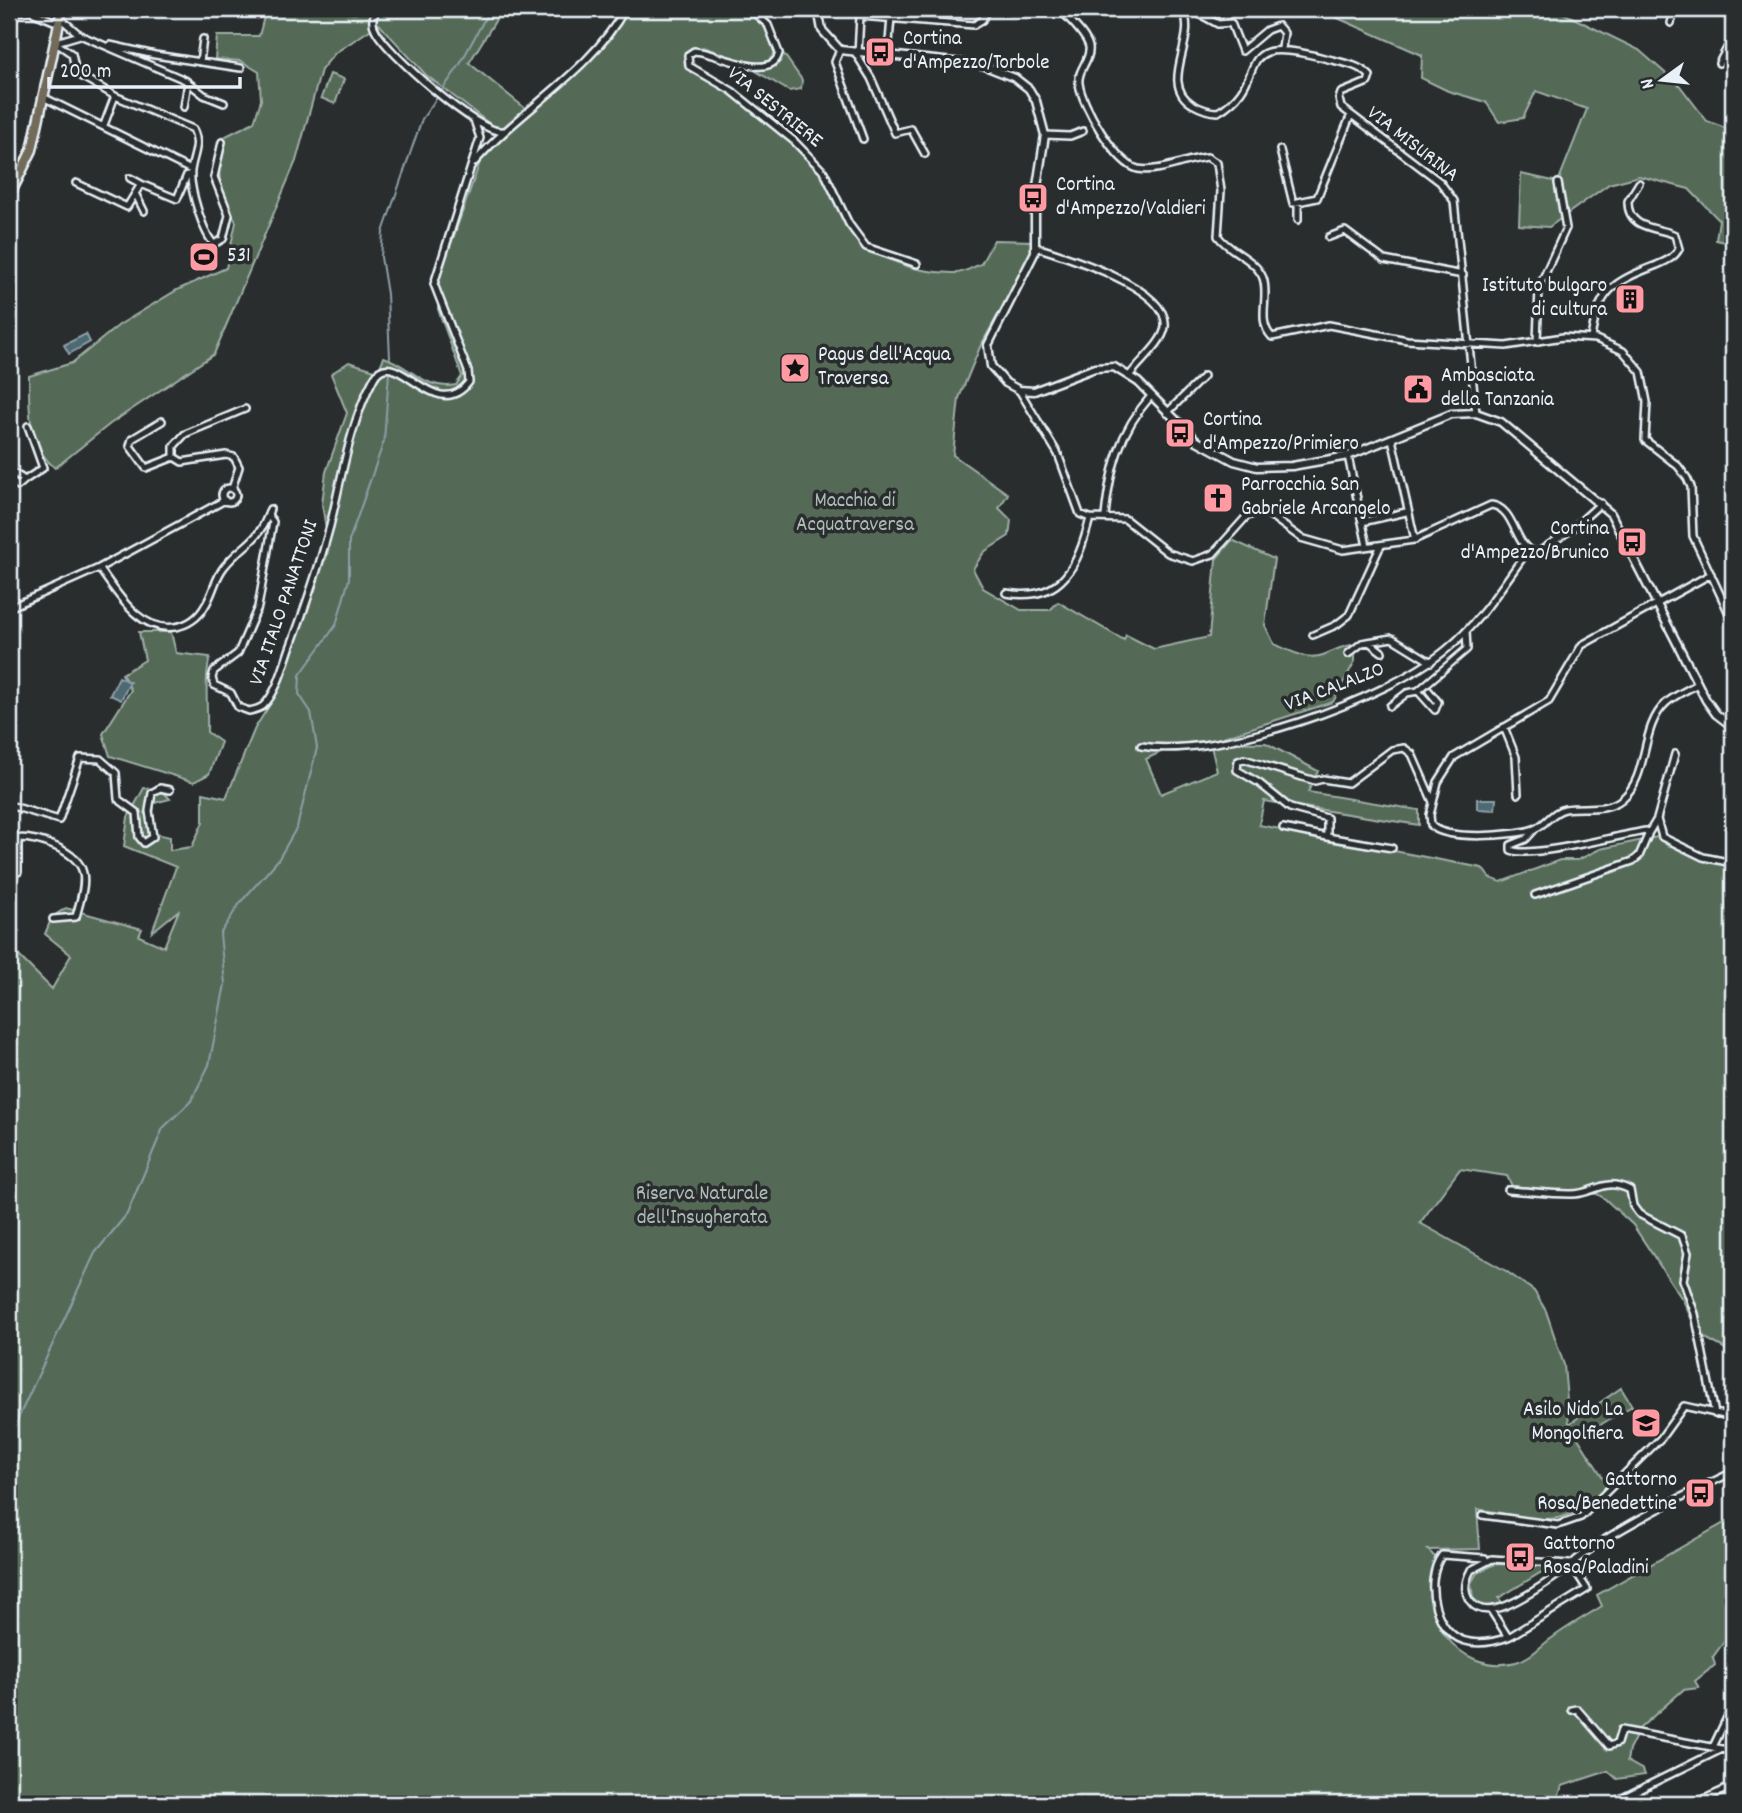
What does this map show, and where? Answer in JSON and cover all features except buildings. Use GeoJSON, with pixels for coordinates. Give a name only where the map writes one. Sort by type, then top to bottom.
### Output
{"type":"FeatureCollection","features":[{"type":"Feature","properties":{"kind":"main road"},"geometry":{"type":"LineString","coordinates":[[9,196],[30,155],[45,98],[60,17]]}},
{"type":"Feature","properties":{"kind":"street"},"geometry":{"type":"LineString","coordinates":[[9,13],[48,9]]}},
{"type":"Feature","properties":{"kind":"street"},"geometry":{"type":"LineString","coordinates":[[474,163],[506,130],[592,54],[608,37],[625,9]]}},
{"type":"Feature","properties":{"kind":"street","name":"VIA SESTRIERE"},"geometry":{"type":"LineString","coordinates":[[750,9],[770,29],[779,53],[775,61],[765,66],[747,65],[694,51],[687,58],[689,66],[732,91],[794,141],[824,172],[849,224],[866,247],[916,264]]}},
{"type":"Feature","properties":{"kind":"street"},"geometry":{"type":"LineString","coordinates":[[818,9],[822,30],[840,50],[857,54],[967,62],[1010,75],[1031,92],[1041,113],[1045,135],[1035,193],[1036,247],[1033,262],[993,332],[988,345],[989,359],[994,371],[1019,390],[1058,454],[1076,509],[1090,518],[1105,516],[1129,521],[1168,553],[1188,561],[1213,554],[1246,517],[1257,512],[1266,513],[1297,536],[1327,548],[1343,550],[1415,540],[1494,505],[1505,512],[1528,550],[1544,550],[1601,503]]}},
{"type":"Feature","properties":{"kind":"street"},"geometry":{"type":"LineString","coordinates":[[925,154],[911,130],[895,134],[872,78],[857,54],[860,16],[974,25],[980,23],[988,9]]}},
{"type":"Feature","properties":{"kind":"street"},"geometry":{"type":"LineString","coordinates":[[1060,9],[1089,46],[1089,55],[1079,75],[1080,89],[1096,123],[1123,160],[1142,169],[1207,157],[1217,163],[1221,191],[1218,236],[1261,274],[1266,298],[1265,322],[1271,336],[1279,338],[1329,325],[1402,340],[1506,346],[1563,337],[1591,338],[1623,351],[1641,372],[1647,402],[1645,440],[1678,466],[1687,478],[1691,487],[1693,536],[1733,622]]}},
{"type":"Feature","properties":{"kind":"street"},"geometry":{"type":"LineString","coordinates":[[1182,9],[1194,11],[1217,24],[1231,23],[1242,51],[1271,28],[1281,27],[1284,33],[1282,48],[1267,51],[1258,58],[1238,95],[1227,107],[1216,113],[1201,109],[1184,97],[1178,80],[1187,30],[1182,9]]}},
{"type":"Feature","properties":{"kind":"street"},"geometry":{"type":"LineString","coordinates":[[1671,23],[1675,9]]}},
{"type":"Feature","properties":{"kind":"street"},"geometry":{"type":"LineString","coordinates":[[1731,9],[1733,14]]}},
{"type":"Feature","properties":{"kind":"street"},"geometry":{"type":"LineString","coordinates":[[376,10],[373,25],[378,35],[439,93],[494,132],[506,130]]}},
{"type":"Feature","properties":{"kind":"street"},"geometry":{"type":"LineString","coordinates":[[31,12],[60,17],[80,35],[109,45],[241,68]]}},
{"type":"Feature","properties":{"kind":"street"},"geometry":{"type":"LineString","coordinates":[[888,55],[891,17]]}},
{"type":"Feature","properties":{"kind":"street"},"geometry":{"type":"LineString","coordinates":[[56,43],[80,35]]}},
{"type":"Feature","properties":{"kind":"street"},"geometry":{"type":"LineString","coordinates":[[1718,63],[1733,37]]}},
{"type":"Feature","properties":{"kind":"street"},"geometry":{"type":"LineString","coordinates":[[200,62],[203,39]]}},
{"type":"Feature","properties":{"kind":"street"},"geometry":{"type":"LineString","coordinates":[[56,43],[72,54],[76,73],[115,96],[193,129],[198,145],[191,173],[191,187],[210,241],[217,244],[223,239],[229,219],[214,177],[222,142]]}},
{"type":"Feature","properties":{"kind":"street"},"geometry":{"type":"LineString","coordinates":[[109,45],[188,82],[201,93],[224,103]]}},
{"type":"Feature","properties":{"kind":"street","name":"VIA MISURINA"},"geometry":{"type":"LineString","coordinates":[[1282,48],[1349,64],[1368,73],[1368,82],[1340,96],[1340,104],[1350,117],[1449,191],[1455,209],[1476,413]]}},
{"type":"Feature","properties":{"kind":"street"},"geometry":{"type":"LineString","coordinates":[[840,50],[835,63],[863,139]]}},
{"type":"Feature","properties":{"kind":"street"},"geometry":{"type":"LineString","coordinates":[[229,76],[230,67]]}},
{"type":"Feature","properties":{"kind":"street"},"geometry":{"type":"LineString","coordinates":[[184,107],[188,82]]}},
{"type":"Feature","properties":{"kind":"street"},"geometry":{"type":"LineString","coordinates":[[104,125],[115,96]]}},
{"type":"Feature","properties":{"kind":"street"},"geometry":{"type":"LineString","coordinates":[[45,98],[104,125],[191,173]]}},
{"type":"Feature","properties":{"kind":"street"},"geometry":{"type":"LineString","coordinates":[[1280,150],[1292,202],[1298,203],[1319,196],[1350,117]]}},
{"type":"Feature","properties":{"kind":"street"},"geometry":{"type":"LineString","coordinates":[[474,120],[480,135],[474,163]]}},
{"type":"Feature","properties":{"kind":"street"},"geometry":{"type":"LineString","coordinates":[[1045,135],[1070,136],[1083,131]]}},
{"type":"Feature","properties":{"kind":"street","name":"VIA ITALO PANATTONI"},"geometry":{"type":"LineString","coordinates":[[99,568],[145,622],[162,628],[181,626],[200,613],[222,570],[248,547],[269,512],[273,522],[258,607],[238,653],[212,675],[214,685],[232,693],[239,706],[249,711],[265,703],[287,657],[329,527],[360,410],[374,377],[382,368],[392,367],[421,387],[443,395],[460,391],[470,380],[434,284],[474,163]]}},
{"type":"Feature","properties":{"kind":"street"},"geometry":{"type":"LineString","coordinates":[[130,178],[177,199],[187,175],[191,173]]}},
{"type":"Feature","properties":{"kind":"street"},"geometry":{"type":"LineString","coordinates":[[76,183],[127,207],[141,184]]}},
{"type":"Feature","properties":{"kind":"street"},"geometry":{"type":"LineString","coordinates":[[1537,342],[1539,287],[1566,228],[1558,183]]}},
{"type":"Feature","properties":{"kind":"street"},"geometry":{"type":"LineString","coordinates":[[1591,338],[1597,309],[1609,289],[1622,279],[1670,259],[1679,249],[1675,234],[1650,230],[1630,213],[1628,201],[1639,183]]}},
{"type":"Feature","properties":{"kind":"street"},"geometry":{"type":"LineString","coordinates":[[136,195],[144,211]]}},
{"type":"Feature","properties":{"kind":"street"},"geometry":{"type":"LineString","coordinates":[[1298,203],[1298,220]]}},
{"type":"Feature","properties":{"kind":"street"},"geometry":{"type":"LineString","coordinates":[[1329,237],[1345,231],[1384,260],[1463,275]]}},
{"type":"Feature","properties":{"kind":"street"},"geometry":{"type":"LineString","coordinates":[[1036,247],[1121,279],[1144,293],[1160,309],[1165,324],[1164,332],[1130,375]]}},
{"type":"Feature","properties":{"kind":"street"},"geometry":{"type":"LineString","coordinates":[[1019,390],[1040,389],[1105,367],[1130,375],[1197,442],[1249,466],[1292,467],[1348,456],[1447,414],[1476,413],[1509,427],[1601,503],[1618,524],[1698,684],[1716,714],[1733,727]]}},
{"type":"Feature","properties":{"kind":"street"},"geometry":{"type":"LineString","coordinates":[[1167,413],[1204,376]]}},
{"type":"Feature","properties":{"kind":"street"},"geometry":{"type":"LineString","coordinates":[[1105,516],[1109,477],[1116,448],[1151,396]]}},
{"type":"Feature","properties":{"kind":"street"},"geometry":{"type":"LineString","coordinates":[[174,457],[174,446],[179,438],[245,409]]}},
{"type":"Feature","properties":{"kind":"street"},"geometry":{"type":"LineString","coordinates":[[9,608],[99,568],[225,500],[223,492],[232,489],[239,467],[233,456],[185,462],[174,457],[146,468],[130,446],[132,439],[162,421]]}},
{"type":"Feature","properties":{"kind":"street"},"geometry":{"type":"LineString","coordinates":[[9,480],[18,486],[43,468],[28,426]]}},
{"type":"Feature","properties":{"kind":"street"},"geometry":{"type":"LineString","coordinates":[[1392,439],[1406,512],[1410,514],[1415,540]]}},
{"type":"Feature","properties":{"kind":"street"},"geometry":{"type":"LineString","coordinates":[[1348,456],[1367,546]]}},
{"type":"Feature","properties":{"kind":"street"},"geometry":{"type":"LineString","coordinates":[[9,470],[25,480]]}},
{"type":"Feature","properties":{"kind":"street"},"geometry":{"type":"LineString","coordinates":[[1362,522],[1406,512]]}},
{"type":"Feature","properties":{"kind":"street"},"geometry":{"type":"LineString","coordinates":[[1006,593],[1038,594],[1063,581],[1071,570],[1090,518]]}},
{"type":"Feature","properties":{"kind":"street"},"geometry":{"type":"LineString","coordinates":[[1312,635],[1336,625],[1349,615],[1381,545]]}},
{"type":"Feature","properties":{"kind":"street","name":"VIA CALALZO"},"geometry":{"type":"LineString","coordinates":[[1141,747],[1196,748],[1250,735],[1358,701],[1431,662],[1466,631],[1528,550]]}},
{"type":"Feature","properties":{"kind":"street"},"geometry":{"type":"LineString","coordinates":[[1535,829],[1509,835],[1443,833],[1431,825],[1433,802],[1440,777],[1450,760],[1553,697],[1582,645],[1711,574]]}},
{"type":"Feature","properties":{"kind":"street"},"geometry":{"type":"LineString","coordinates":[[1390,706],[1406,693],[1418,691],[1466,649],[1466,631]]}},
{"type":"Feature","properties":{"kind":"street"},"geometry":{"type":"LineString","coordinates":[[1348,654],[1359,644],[1396,639],[1431,662]]}},
{"type":"Feature","properties":{"kind":"street"},"geometry":{"type":"LineString","coordinates":[[1369,642],[1382,652]]}},
{"type":"Feature","properties":{"kind":"street"},"geometry":{"type":"LineString","coordinates":[[1648,834],[1646,831],[1530,853],[1511,850],[1511,845],[1526,839],[1559,811],[1606,807],[1624,797],[1635,779],[1658,712],[1670,700],[1698,684]]}},
{"type":"Feature","properties":{"kind":"street"},"geometry":{"type":"LineString","coordinates":[[1418,691],[1435,710],[1438,702],[1429,691]]}},
{"type":"Feature","properties":{"kind":"street"},"geometry":{"type":"LineString","coordinates":[[1504,727],[1516,757],[1518,794]]}},
{"type":"Feature","properties":{"kind":"street"},"geometry":{"type":"LineString","coordinates":[[1327,837],[1327,818],[1290,808],[1259,783],[1237,770],[1238,761],[1244,759],[1315,781],[1323,779],[1348,783],[1392,750],[1404,748],[1412,754],[1433,802]]}},
{"type":"Feature","properties":{"kind":"street"},"geometry":{"type":"LineString","coordinates":[[1535,895],[1573,879],[1633,861],[1639,856],[1657,819],[1675,754]]}},
{"type":"Feature","properties":{"kind":"street"},"geometry":{"type":"LineString","coordinates":[[9,806],[60,820],[80,758],[83,756],[100,759],[116,773],[118,799],[137,813],[139,837],[147,843],[153,837],[149,811],[152,793],[160,788],[170,790]]}},
{"type":"Feature","properties":{"kind":"street"},"geometry":{"type":"LineString","coordinates":[[1657,819],[1662,837],[1703,856],[1733,863]]}},
{"type":"Feature","properties":{"kind":"street"},"geometry":{"type":"LineString","coordinates":[[1283,828],[1392,848]]}},
{"type":"Feature","properties":{"kind":"street"},"geometry":{"type":"LineString","coordinates":[[9,831],[18,838],[28,838],[67,853],[79,864],[83,872],[76,917],[53,919]]}},
{"type":"Feature","properties":{"kind":"street"},"geometry":{"type":"LineString","coordinates":[[18,838],[18,872]]}},
{"type":"Feature","properties":{"kind":"street"},"geometry":{"type":"LineString","coordinates":[[1508,1190],[1573,1194],[1602,1184],[1621,1186],[1630,1190],[1633,1208],[1639,1214],[1682,1236],[1688,1253],[1683,1279],[1695,1314],[1716,1414]]}},
{"type":"Feature","properties":{"kind":"street"},"geometry":{"type":"LineString","coordinates":[[1482,1515],[1558,1525],[1574,1520],[1585,1514],[1661,1438],[1684,1406],[1733,1417]]}},
{"type":"Feature","properties":{"kind":"street"},"geometry":{"type":"LineString","coordinates":[[1492,1612],[1566,1570],[1570,1563],[1635,1524],[1733,1472]]}},
{"type":"Feature","properties":{"kind":"street"},"geometry":{"type":"LineString","coordinates":[[1442,1555],[1570,1563],[1587,1589],[1508,1637],[1477,1643],[1462,1640],[1442,1620],[1433,1600],[1433,1573],[1442,1555]]}},
{"type":"Feature","properties":{"kind":"street"},"geometry":{"type":"LineString","coordinates":[[1492,1559],[1472,1568],[1465,1588],[1475,1606],[1492,1612],[1508,1637]]}},
{"type":"Feature","properties":{"kind":"street"},"geometry":{"type":"LineString","coordinates":[[1713,1747],[1733,1705]]}},
{"type":"Feature","properties":{"kind":"street"},"geometry":{"type":"LineString","coordinates":[[1572,1710],[1577,1709],[1609,1746],[1617,1743],[1621,1730],[1733,1751]]}},
{"type":"Feature","properties":{"kind":"street"},"geometry":{"type":"LineString","coordinates":[[1610,1804],[1722,1749]]}},
{"type":"Feature","properties":{"kind":"street"},"geometry":{"type":"LineString","coordinates":[[1693,1804],[1733,1786]]}},
{"type":"Feature","properties":{"kind":"green space","name":"Riserva Naturale dell'Insugherata"},"geometry":{"type":"Polygon","coordinates":[[[266,9],[322,9],[355,14],[363,9],[483,9],[497,18],[469,63],[531,113],[610,40],[629,9],[748,9],[762,23],[802,80],[801,89],[789,91],[736,59],[703,47],[688,53],[688,67],[719,83],[750,104],[805,151],[824,177],[847,225],[868,247],[910,267],[956,273],[981,264],[994,240],[1032,241],[1032,254],[980,347],[959,398],[953,455],[1008,494],[999,508],[1011,520],[1009,536],[984,552],[973,569],[983,588],[1021,610],[1050,610],[1058,602],[1124,640],[1126,635],[1154,649],[1209,637],[1216,559],[1232,540],[1274,559],[1265,625],[1274,644],[1310,657],[1355,645],[1355,661],[1333,702],[1214,740],[1178,744],[1146,759],[1161,794],[1217,771],[1210,742],[1266,743],[1318,771],[1308,792],[1419,810],[1419,825],[1264,801],[1259,825],[1482,868],[1490,878],[1501,882],[1560,860],[1578,860],[1600,849],[1657,837],[1668,846],[1677,844],[1700,857],[1733,864],[1733,1353],[1698,1334],[1684,1302],[1633,1225],[1597,1194],[1512,1186],[1507,1176],[1460,1169],[1420,1223],[1506,1271],[1534,1291],[1546,1311],[1564,1365],[1569,1424],[1621,1388],[1632,1406],[1578,1438],[1609,1487],[1592,1502],[1577,1512],[1548,1519],[1477,1509],[1480,1549],[1428,1550],[1436,1558],[1430,1578],[1430,1598],[1435,1617],[1445,1635],[1458,1649],[1475,1659],[1494,1664],[1521,1660],[1602,1606],[1597,1595],[1733,1518],[1733,1629],[1713,1657],[1715,1665],[1695,1681],[1699,1688],[1683,1690],[1632,1735],[1636,1736],[1627,1761],[1643,1770],[1645,1775],[1617,1779],[1608,1771],[1562,1786],[1557,1801],[1530,1805],[1516,1801],[1505,1804],[9,1804],[9,928],[19,931],[10,947],[52,989],[71,955],[45,934],[52,917],[66,908],[142,929],[139,936],[164,947],[179,910],[152,932],[176,867],[124,846],[128,817],[144,788],[161,789],[170,799],[154,803],[152,833],[170,837],[170,850],[192,847],[203,822],[203,793],[226,798],[255,728],[269,706],[329,547],[322,504],[326,472],[347,413],[331,374],[349,362],[378,371],[384,357],[436,385],[456,385],[462,376],[438,309],[439,278],[480,162],[504,135],[426,75],[379,24],[335,53],[321,70],[296,161],[214,354],[110,424],[55,468],[39,449],[34,438],[29,376],[72,363],[119,325],[177,290],[226,268],[236,222],[221,190],[217,151],[222,138],[254,122],[261,100],[259,72],[241,61],[215,59],[217,36],[259,36],[266,9]]]}},
{"type":"Feature","properties":{"kind":"green space"},"geometry":{"type":"Polygon","coordinates":[[[1182,9],[1228,9],[1218,24],[1182,9]]]}},
{"type":"Feature","properties":{"kind":"green space"},"geometry":{"type":"Polygon","coordinates":[[[1317,9],[1555,9],[1639,50],[1680,86],[1707,121],[1733,131],[1733,244],[1716,240],[1719,220],[1689,189],[1639,176],[1609,184],[1549,227],[1519,225],[1521,174],[1558,182],[1587,109],[1536,91],[1523,118],[1499,122],[1486,102],[1448,91],[1421,78],[1422,55],[1317,9]]]}},
{"type":"Feature","properties":{"kind":"green space"},"geometry":{"type":"Polygon","coordinates":[[[330,74],[344,79],[335,104],[321,98],[330,74]]]}},
{"type":"Feature","properties":{"kind":"green space"},"geometry":{"type":"Polygon","coordinates":[[[139,632],[171,632],[176,653],[210,657],[207,732],[221,742],[209,774],[194,782],[110,756],[103,734],[131,690],[122,674],[145,660],[139,632]]]}},
{"type":"Feature","properties":{"kind":"green space"},"geometry":{"type":"Polygon","coordinates":[[[1495,1564],[1563,1567],[1540,1573],[1499,1598],[1502,1604],[1484,1607],[1473,1598],[1471,1583],[1477,1573],[1495,1564]]]}},
{"type":"Feature","properties":{"kind":"water","name":"531"},"geometry":{"type":"Polygon","coordinates":[[[207,245],[216,252],[200,270],[191,262],[207,245]]]}},
{"type":"Feature","properties":{"kind":"water"},"geometry":{"type":"Polygon","coordinates":[[[86,334],[90,342],[69,354],[64,345],[86,334]]]}},
{"type":"Feature","properties":{"kind":"water"},"geometry":{"type":"Polygon","coordinates":[[[119,677],[130,682],[121,700],[110,695],[119,677]]]}},
{"type":"Feature","properties":{"kind":"water"},"geometry":{"type":"Polygon","coordinates":[[[1477,799],[1496,799],[1495,810],[1477,809],[1477,799]]]}},
{"type":"Feature","properties":{"kind":"waterway"},"geometry":{"type":"LineString","coordinates":[[390,358],[387,294],[381,257],[383,232],[422,119],[459,66],[490,9]]}},
{"type":"Feature","properties":{"kind":"waterway"},"geometry":{"type":"LineString","coordinates":[[9,1438],[95,1253],[127,1214],[163,1128],[191,1101],[209,1065],[225,984],[220,934],[240,903],[278,860],[297,827],[317,748],[311,712],[299,694],[300,675],[336,625],[349,579],[349,541],[384,441],[389,373]]}},
{"type":"Feature","properties":{"kind":"place","name":"Cortina d'Ampezzo/Torbole"},"geometry":{"type":"Point","coordinates":[880,52]}},
{"type":"Feature","properties":{"kind":"place","name":"Cortina d'Ampezzo/Valdieri"},"geometry":{"type":"Point","coordinates":[1033,198]}},
{"type":"Feature","properties":{"kind":"place","name":"531"},"geometry":{"type":"Point","coordinates":[204,257]}},
{"type":"Feature","properties":{"kind":"place","name":"Istituto bulgaro di cultura"},"geometry":{"type":"Point","coordinates":[1630,299]}},
{"type":"Feature","properties":{"kind":"place","name":"Pagus dell'Acqua Traversa"},"geometry":{"type":"Point","coordinates":[795,368]}},
{"type":"Feature","properties":{"kind":"place","name":"Ambasciata della Tanzania"},"geometry":{"type":"Point","coordinates":[1418,389]}},
{"type":"Feature","properties":{"kind":"place","name":"Cortina d'Ampezzo/Primiero"},"geometry":{"type":"Point","coordinates":[1180,433]}},
{"type":"Feature","properties":{"kind":"place","name":"Parrocchia San Gabriele Arcangelo"},"geometry":{"type":"Point","coordinates":[1218,498]}},
{"type":"Feature","properties":{"kind":"place","name":"Cortina d'Ampezzo/Brunico"},"geometry":{"type":"Point","coordinates":[1632,542]}},
{"type":"Feature","properties":{"kind":"place","name":"Asilo Nido La Mongolfiera"},"geometry":{"type":"Point","coordinates":[1646,1423]}},
{"type":"Feature","properties":{"kind":"place","name":"Gattorno Rosa/Benedettine"},"geometry":{"type":"Point","coordinates":[1700,1493]}},
{"type":"Feature","properties":{"kind":"place","name":"Gattorno Rosa/Paladini"},"geometry":{"type":"Point","coordinates":[1520,1557]}},
{"type":"Feature","properties":{"kind":"park label","name":"Macchia di Acquatraversa"},"geometry":{"type":"Point","coordinates":[855,514]}}]}
